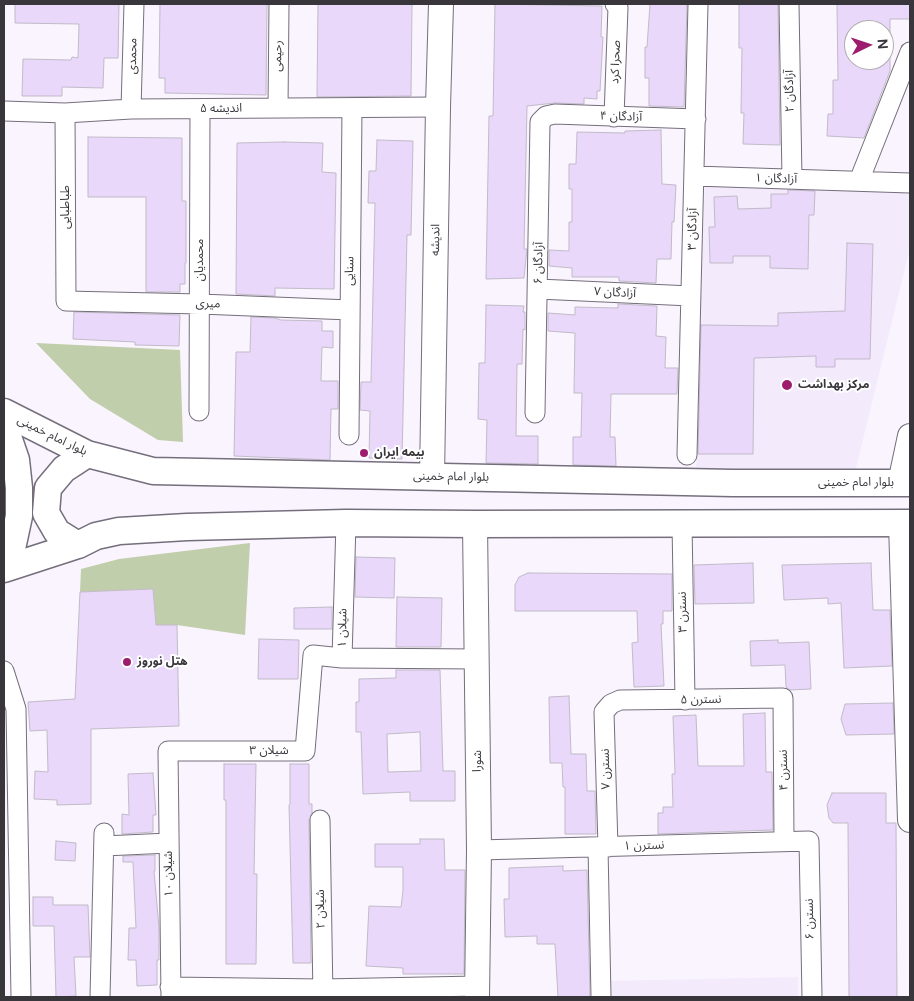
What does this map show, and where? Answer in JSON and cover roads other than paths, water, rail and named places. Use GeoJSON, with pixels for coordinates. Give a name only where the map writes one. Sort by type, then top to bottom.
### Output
{"type":"FeatureCollection","features":[{"type":"Feature","properties":{"kind":"main road","name":"بلوار امام خمینی"},"geometry":{"type":"LineString","coordinates":[[4,412],[87,454],[153,471],[733,483],[905,484]]}},
{"type":"Feature","properties":{"kind":"main road"},"geometry":{"type":"LineString","coordinates":[[4,425],[16,460],[19,488],[17,525],[13,544],[4,568]]}},
{"type":"Feature","properties":{"kind":"main road"},"geometry":{"type":"LineString","coordinates":[[78,545],[57,532],[46,513],[48,488],[64,469],[87,454]]}},
{"type":"Feature","properties":{"kind":"main road"},"geometry":{"type":"LineString","coordinates":[[4,568],[78,545],[96,536],[119,531],[187,527],[346,523],[906,523]]}},
{"type":"Feature","properties":{"kind":"street","name":"محمدی"},"geometry":{"type":"LineString","coordinates":[[132,109],[134,4]]}},
{"type":"Feature","properties":{"kind":"street","name":"رحیمی"},"geometry":{"type":"LineString","coordinates":[[278,108],[279,4]]}},
{"type":"Feature","properties":{"kind":"street","name":"اندیشه"},"geometry":{"type":"LineString","coordinates":[[432,477],[441,4]]}},
{"type":"Feature","properties":{"kind":"street","name":"آزادگان ۳"},"geometry":{"type":"LineString","coordinates":[[687,454],[698,4]]}},
{"type":"Feature","properties":{"kind":"street","name":"آزادگان ۲"},"geometry":{"type":"LineString","coordinates":[[789,4],[792,179]]}},
{"type":"Feature","properties":{"kind":"street","name":"صحرا کرد"},"geometry":{"type":"LineString","coordinates":[[614,116],[616,5]]}},
{"type":"Feature","properties":{"kind":"street"},"geometry":{"type":"LineString","coordinates":[[859,181],[910,52]]}},
{"type":"Feature","properties":{"kind":"street","name":"اندیشه ۵"},"geometry":{"type":"LineString","coordinates":[[4,111],[65,113],[132,109],[438,107]]}},
{"type":"Feature","properties":{"kind":"street","name":"سنایی"},"geometry":{"type":"LineString","coordinates":[[349,435],[352,108]]}},
{"type":"Feature","properties":{"kind":"street","name":"محمدیان"},"geometry":{"type":"LineString","coordinates":[[199,411],[200,109]]}},
{"type":"Feature","properties":{"kind":"street","name":"طباطبایی"},"geometry":{"type":"LineString","coordinates":[[65,113],[66,301]]}},
{"type":"Feature","properties":{"kind":"street","name":"آزادگان ۴"},"geometry":{"type":"LineString","coordinates":[[546,116],[555,114],[696,119]]}},
{"type":"Feature","properties":{"kind":"street","name":"آزادگان ۶"},"geometry":{"type":"LineString","coordinates":[[536,413],[540,122],[546,116]]}},
{"type":"Feature","properties":{"kind":"street","name":"آزادگان ۱"},"geometry":{"type":"LineString","coordinates":[[694,176],[910,183]]}},
{"type":"Feature","properties":{"kind":"street","name":"آزادگان ۷"},"geometry":{"type":"LineString","coordinates":[[538,289],[691,296]]}},
{"type":"Feature","properties":{"kind":"street","name":"میری"},"geometry":{"type":"LineString","coordinates":[[66,301],[350,310]]}},
{"type":"Feature","properties":{"kind":"street"},"geometry":{"type":"LineString","coordinates":[[905,484],[910,436]]}},
{"type":"Feature","properties":{"kind":"street","name":"شیلان ۱"},"geometry":{"type":"LineString","coordinates":[[346,523],[342,658],[477,659]]}},
{"type":"Feature","properties":{"kind":"street","name":"نسترن ۳"},"geometry":{"type":"LineString","coordinates":[[682,523],[685,700]]}},
{"type":"Feature","properties":{"kind":"street"},"geometry":{"type":"LineString","coordinates":[[906,523],[910,820]]}},
{"type":"Feature","properties":{"kind":"street","name":"شورا"},"geometry":{"type":"LineString","coordinates":[[475,524],[479,850],[477,991]]}},
{"type":"Feature","properties":{"kind":"street","name":"شیلان ۳"},"geometry":{"type":"LineString","coordinates":[[168,751],[305,751],[313,656],[342,658]]}},
{"type":"Feature","properties":{"kind":"street"},"geometry":{"type":"LineString","coordinates":[[4,671],[16,709],[21,997]]}},
{"type":"Feature","properties":{"kind":"street","name":"نسترن ۵"},"geometry":{"type":"LineString","coordinates":[[620,700],[783,698]]}},
{"type":"Feature","properties":{"kind":"street","name":"نسترن ۴"},"geometry":{"type":"LineString","coordinates":[[783,698],[784,841]]}},
{"type":"Feature","properties":{"kind":"street","name":"نسترن ۷"},"geometry":{"type":"LineString","coordinates":[[601,997],[604,712],[612,704],[620,700]]}},
{"type":"Feature","properties":{"kind":"street","name":"شیلان ۱۰"},"geometry":{"type":"LineString","coordinates":[[168,751],[171,992]]}},
{"type":"Feature","properties":{"kind":"street","name":"شیلان ۲"},"geometry":{"type":"LineString","coordinates":[[320,820],[322,993]]}},
{"type":"Feature","properties":{"kind":"street"},"geometry":{"type":"LineString","coordinates":[[100,997],[104,840],[169,843]]}},
{"type":"Feature","properties":{"kind":"street","name":"نسترن ۱"},"geometry":{"type":"LineString","coordinates":[[479,850],[808,841]]}},
{"type":"Feature","properties":{"kind":"street","name":"نسترن ۶"},"geometry":{"type":"LineString","coordinates":[[808,841],[812,997]]}},
{"type":"Feature","properties":{"kind":"street"},"geometry":{"type":"LineString","coordinates":[[171,992],[477,991]]}},
{"type":"Feature","properties":{"kind":"place","name":"مرکز بهداشت"},"geometry":{"type":"Point","coordinates":[787,385]}},
{"type":"Feature","properties":{"kind":"place","name":"بیمه ایران"},"geometry":{"type":"Point","coordinates":[364,453]}},
{"type":"Feature","properties":{"kind":"place","name":"هتل نوروز"},"geometry":{"type":"Point","coordinates":[127,662]}}]}
